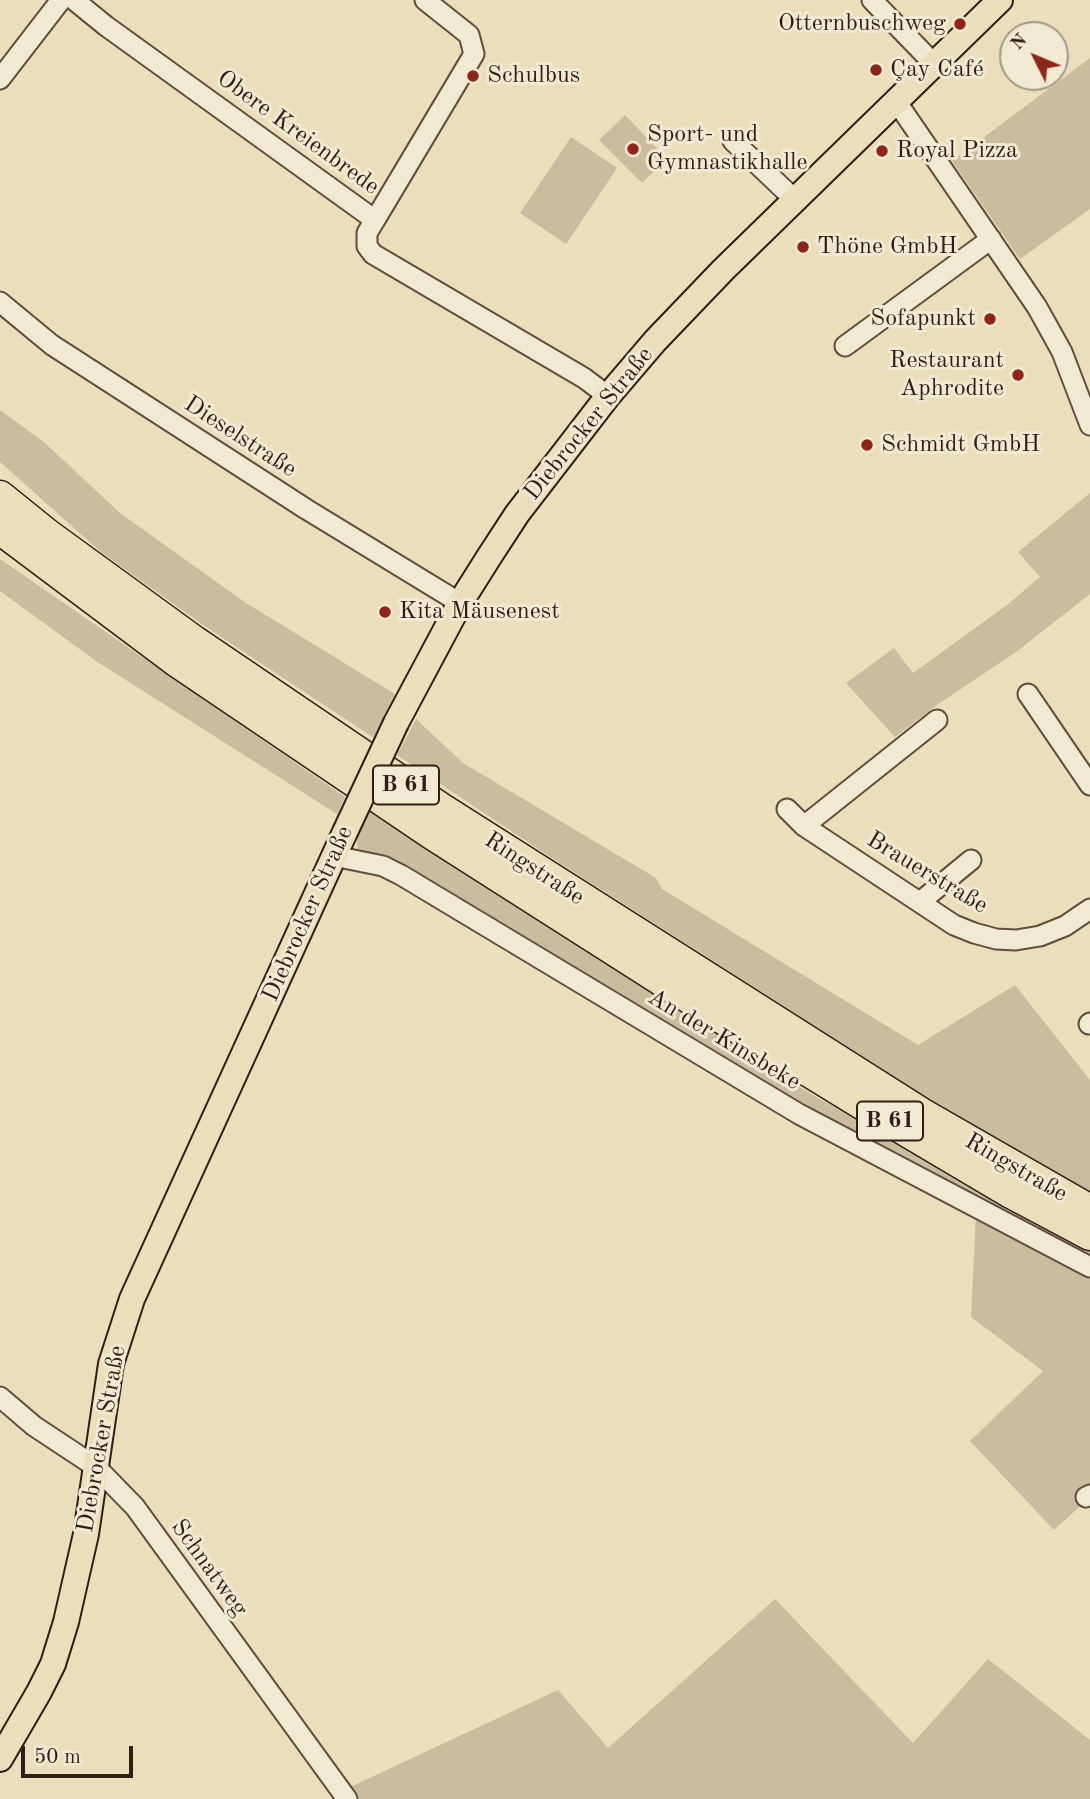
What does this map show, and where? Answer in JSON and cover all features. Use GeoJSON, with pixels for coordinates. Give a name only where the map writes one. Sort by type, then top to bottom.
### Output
{"type":"FeatureCollection","features":[{"type":"Feature","properties":{"kind":"highway","name":"Ringstraße"},"geometry":{"type":"LineString","coordinates":[[0,496],[47,534],[194,641],[442,809],[921,1113],[1090,1210]]}},
{"type":"Feature","properties":{"kind":"highway","name":"Ringstraße"},"geometry":{"type":"LineString","coordinates":[[0,529],[176,661],[432,834],[694,1001],[878,1114],[1011,1193],[1090,1235]]}},
{"type":"Feature","properties":{"kind":"main road","name":"Diebrocker Straße"},"geometry":{"type":"LineString","coordinates":[[0,1759],[53,1664],[75,1589],[111,1364],[132,1299],[396,723],[460,603],[517,513],[608,396],[673,321],[794,199],[1000,0]]}},
{"type":"Feature","properties":{"kind":"street"},"geometry":{"type":"LineString","coordinates":[[0,79],[61,0]]}},
{"type":"Feature","properties":{"kind":"street","name":"Obere Kreienbrede"},"geometry":{"type":"LineString","coordinates":[[74,0],[106,26],[375,220],[367,233],[367,246],[373,254],[584,378],[608,396]]}},
{"type":"Feature","properties":{"kind":"street"},"geometry":{"type":"LineString","coordinates":[[375,220],[474,54],[469,35],[425,0]]}},
{"type":"Feature","properties":{"kind":"street"},"geometry":{"type":"LineString","coordinates":[[872,0],[934,64]]}},
{"type":"Feature","properties":{"kind":"street"},"geometry":{"type":"LineString","coordinates":[[896,101],[1037,307],[1062,352],[1090,425]]}},
{"type":"Feature","properties":{"kind":"street"},"geometry":{"type":"LineString","coordinates":[[733,141],[794,199]]}},
{"type":"Feature","properties":{"kind":"street"},"geometry":{"type":"LineString","coordinates":[[845,346],[991,239]]}},
{"type":"Feature","properties":{"kind":"street","name":"Dieselstraße"},"geometry":{"type":"LineString","coordinates":[[0,302],[52,345],[306,509],[460,603]]}},
{"type":"Feature","properties":{"kind":"street"},"geometry":{"type":"LineString","coordinates":[[1027,694],[1090,785]]}},
{"type":"Feature","properties":{"kind":"street"},"geometry":{"type":"LineString","coordinates":[[804,826],[937,720]]}},
{"type":"Feature","properties":{"kind":"street","name":"Brauerstraße"},"geometry":{"type":"LineString","coordinates":[[787,809],[804,826],[954,925],[974,933],[996,939],[1016,940],[1040,936],[1065,926],[1090,909]]}},
{"type":"Feature","properties":{"kind":"street","name":"An der Kinsbeke"},"geometry":{"type":"LineString","coordinates":[[334,856],[383,866],[401,875],[799,1114],[1090,1267]]}},
{"type":"Feature","properties":{"kind":"street"},"geometry":{"type":"LineString","coordinates":[[920,902],[971,860]]}},
{"type":"Feature","properties":{"kind":"street","name":"Schnatweg"},"geometry":{"type":"LineString","coordinates":[[0,1397],[34,1426],[96,1467],[135,1507],[347,1799]]}},
{"type":"Feature","properties":{"kind":"shaded area"},"geometry":{"type":"Polygon","coordinates":[[[1090,58],[1090,209],[1020,259],[952,161],[1046,91],[1069,91],[1069,74],[1090,58]]]}},
{"type":"Feature","properties":{"kind":"shaded area","name":"Sport- und Gymnastikhalle"},"geometry":{"type":"Polygon","coordinates":[[[625,115],[667,159],[642,183],[599,140],[625,115]]]}},
{"type":"Feature","properties":{"kind":"shaded area"},"geometry":{"type":"Polygon","coordinates":[[[571,137],[617,168],[566,244],[520,213],[571,137]]]}},
{"type":"Feature","properties":{"kind":"shaded area"},"geometry":{"type":"Polygon","coordinates":[[[0,410],[45,443],[120,513],[246,603],[395,694],[374,738],[203,625],[101,552],[0,462],[0,410]]]}},
{"type":"Feature","properties":{"kind":"shaded area"},"geometry":{"type":"Polygon","coordinates":[[[1090,493],[1090,594],[1016,652],[895,737],[846,683],[894,648],[913,673],[1007,605],[1040,577],[1018,552],[1090,493]]]}},
{"type":"Feature","properties":{"kind":"shaded area"},"geometry":{"type":"Polygon","coordinates":[[[0,559],[345,797],[337,814],[96,661],[0,591],[0,559]]]}},
{"type":"Feature","properties":{"kind":"shaded area"},"geometry":{"type":"Polygon","coordinates":[[[416,719],[463,763],[656,878],[662,889],[918,1045],[1015,985],[1090,1080],[1090,1194],[975,1128],[544,853],[397,755],[416,719]]]}},
{"type":"Feature","properties":{"kind":"shaded area"},"geometry":{"type":"Polygon","coordinates":[[[370,812],[816,1097],[891,1135],[1090,1246],[1090,1259],[929,1176],[357,854],[357,838],[370,812]]]}},
{"type":"Feature","properties":{"kind":"shaded area"},"geometry":{"type":"Polygon","coordinates":[[[976,1215],[1090,1276],[1090,1492],[1088,1499],[1054,1530],[970,1441],[1043,1371],[971,1317],[976,1215]]]}},
{"type":"Feature","properties":{"kind":"shaded area"},"geometry":{"type":"Polygon","coordinates":[[[775,1599],[913,1743],[988,1659],[1090,1740],[1090,1799],[356,1799],[348,1788],[558,1690],[608,1748],[775,1599]]]}},
{"type":"Feature","properties":{"kind":"place","name":"Otternbuschweg"},"geometry":{"type":"Point","coordinates":[960,24]}},
{"type":"Feature","properties":{"kind":"place","name":"Çay Café"},"geometry":{"type":"Point","coordinates":[876,70]}},
{"type":"Feature","properties":{"kind":"place","name":"Schulbus"},"geometry":{"type":"Point","coordinates":[473,76]}},
{"type":"Feature","properties":{"kind":"place","name":"Sport- und Gymnastikhalle"},"geometry":{"type":"Point","coordinates":[633,149]}},
{"type":"Feature","properties":{"kind":"place","name":"Royal Pizza"},"geometry":{"type":"Point","coordinates":[882,151]}},
{"type":"Feature","properties":{"kind":"place","name":"Thöne GmbH"},"geometry":{"type":"Point","coordinates":[803,247]}},
{"type":"Feature","properties":{"kind":"place","name":"Sofapunkt"},"geometry":{"type":"Point","coordinates":[990,319]}},
{"type":"Feature","properties":{"kind":"place","name":"Restaurant Aphrodite"},"geometry":{"type":"Point","coordinates":[1018,375]}},
{"type":"Feature","properties":{"kind":"place","name":"Schmidt GmbH"},"geometry":{"type":"Point","coordinates":[867,445]}},
{"type":"Feature","properties":{"kind":"place","name":"Kita Mäusenest"},"geometry":{"type":"Point","coordinates":[385,612]}}]}
